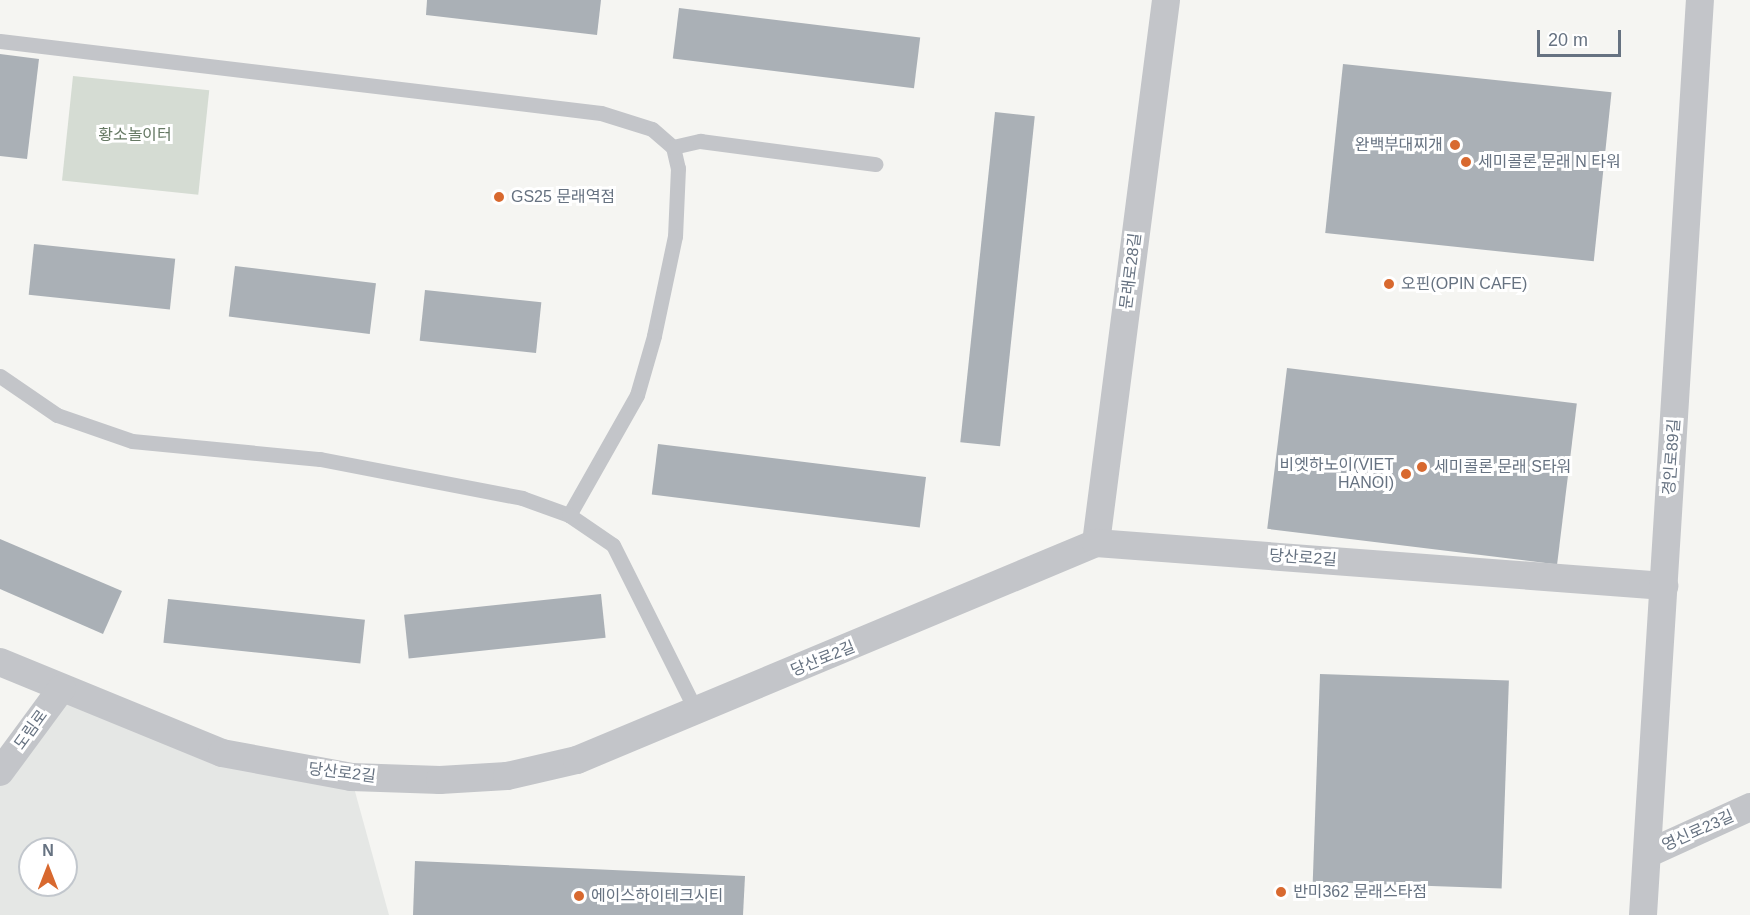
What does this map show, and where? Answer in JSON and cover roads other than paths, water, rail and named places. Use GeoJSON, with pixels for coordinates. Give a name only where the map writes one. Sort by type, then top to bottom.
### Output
{"type":"FeatureCollection","features":[{"type":"Feature","properties":{"kind":"street","name":"문래로28길"},"geometry":{"type":"LineString","coordinates":[[1096,543],[1166,0]]}},
{"type":"Feature","properties":{"kind":"street","name":"경인로89길"},"geometry":{"type":"LineString","coordinates":[[1643,915],[1700,0]]}},
{"type":"Feature","properties":{"kind":"street","name":"당산로2길"},"geometry":{"type":"LineString","coordinates":[[0,662],[222,753],[351,777],[507,776],[577,760],[1096,543],[1664,585]]}},
{"type":"Feature","properties":{"kind":"street","name":"도림로"},"geometry":{"type":"LineString","coordinates":[[0,772],[62,688]]}},
{"type":"Feature","properties":{"kind":"street","name":"영신로23길"},"geometry":{"type":"LineString","coordinates":[[1647,854],[1750,807]]}},
{"type":"Feature","properties":{"kind":"lane"},"geometry":{"type":"LineString","coordinates":[[0,41],[602,113],[652,129],[673,147],[678,168],[675,236],[637,395],[569,514]]}},
{"type":"Feature","properties":{"kind":"lane"},"geometry":{"type":"LineString","coordinates":[[673,147],[700,141],[875,164]]}},
{"type":"Feature","properties":{"kind":"lane"},"geometry":{"type":"LineString","coordinates":[[0,376],[57,415],[132,441],[320,459],[522,498],[569,514],[613,545],[696,711]]}},
{"type":"Feature","properties":{"kind":"place","name":"완백부대찌개"},"geometry":{"type":"Point","coordinates":[1455,145]}},
{"type":"Feature","properties":{"kind":"place","name":"세미콜론 문래 N 타워"},"geometry":{"type":"Point","coordinates":[1466,162]}},
{"type":"Feature","properties":{"kind":"place","name":"GS25 문래역점"},"geometry":{"type":"Point","coordinates":[499,197]}},
{"type":"Feature","properties":{"kind":"place","name":"오핀(OPIN CAFE)"},"geometry":{"type":"Point","coordinates":[1389,284]}},
{"type":"Feature","properties":{"kind":"place","name":"세미콜론 문래 S타워"},"geometry":{"type":"Point","coordinates":[1422,467]}},
{"type":"Feature","properties":{"kind":"place","name":"비엣하노이(VIET HANOI)"},"geometry":{"type":"Point","coordinates":[1406,474]}},
{"type":"Feature","properties":{"kind":"place","name":"반미362 문래스타점"},"geometry":{"type":"Point","coordinates":[1281,892]}},
{"type":"Feature","properties":{"kind":"place","name":"에이스하이테크시티"},"geometry":{"type":"Point","coordinates":[579,896]}},
{"type":"Feature","properties":{"kind":"park label","name":"황소놀이터"},"geometry":{"type":"Point","coordinates":[135,135]}}]}
